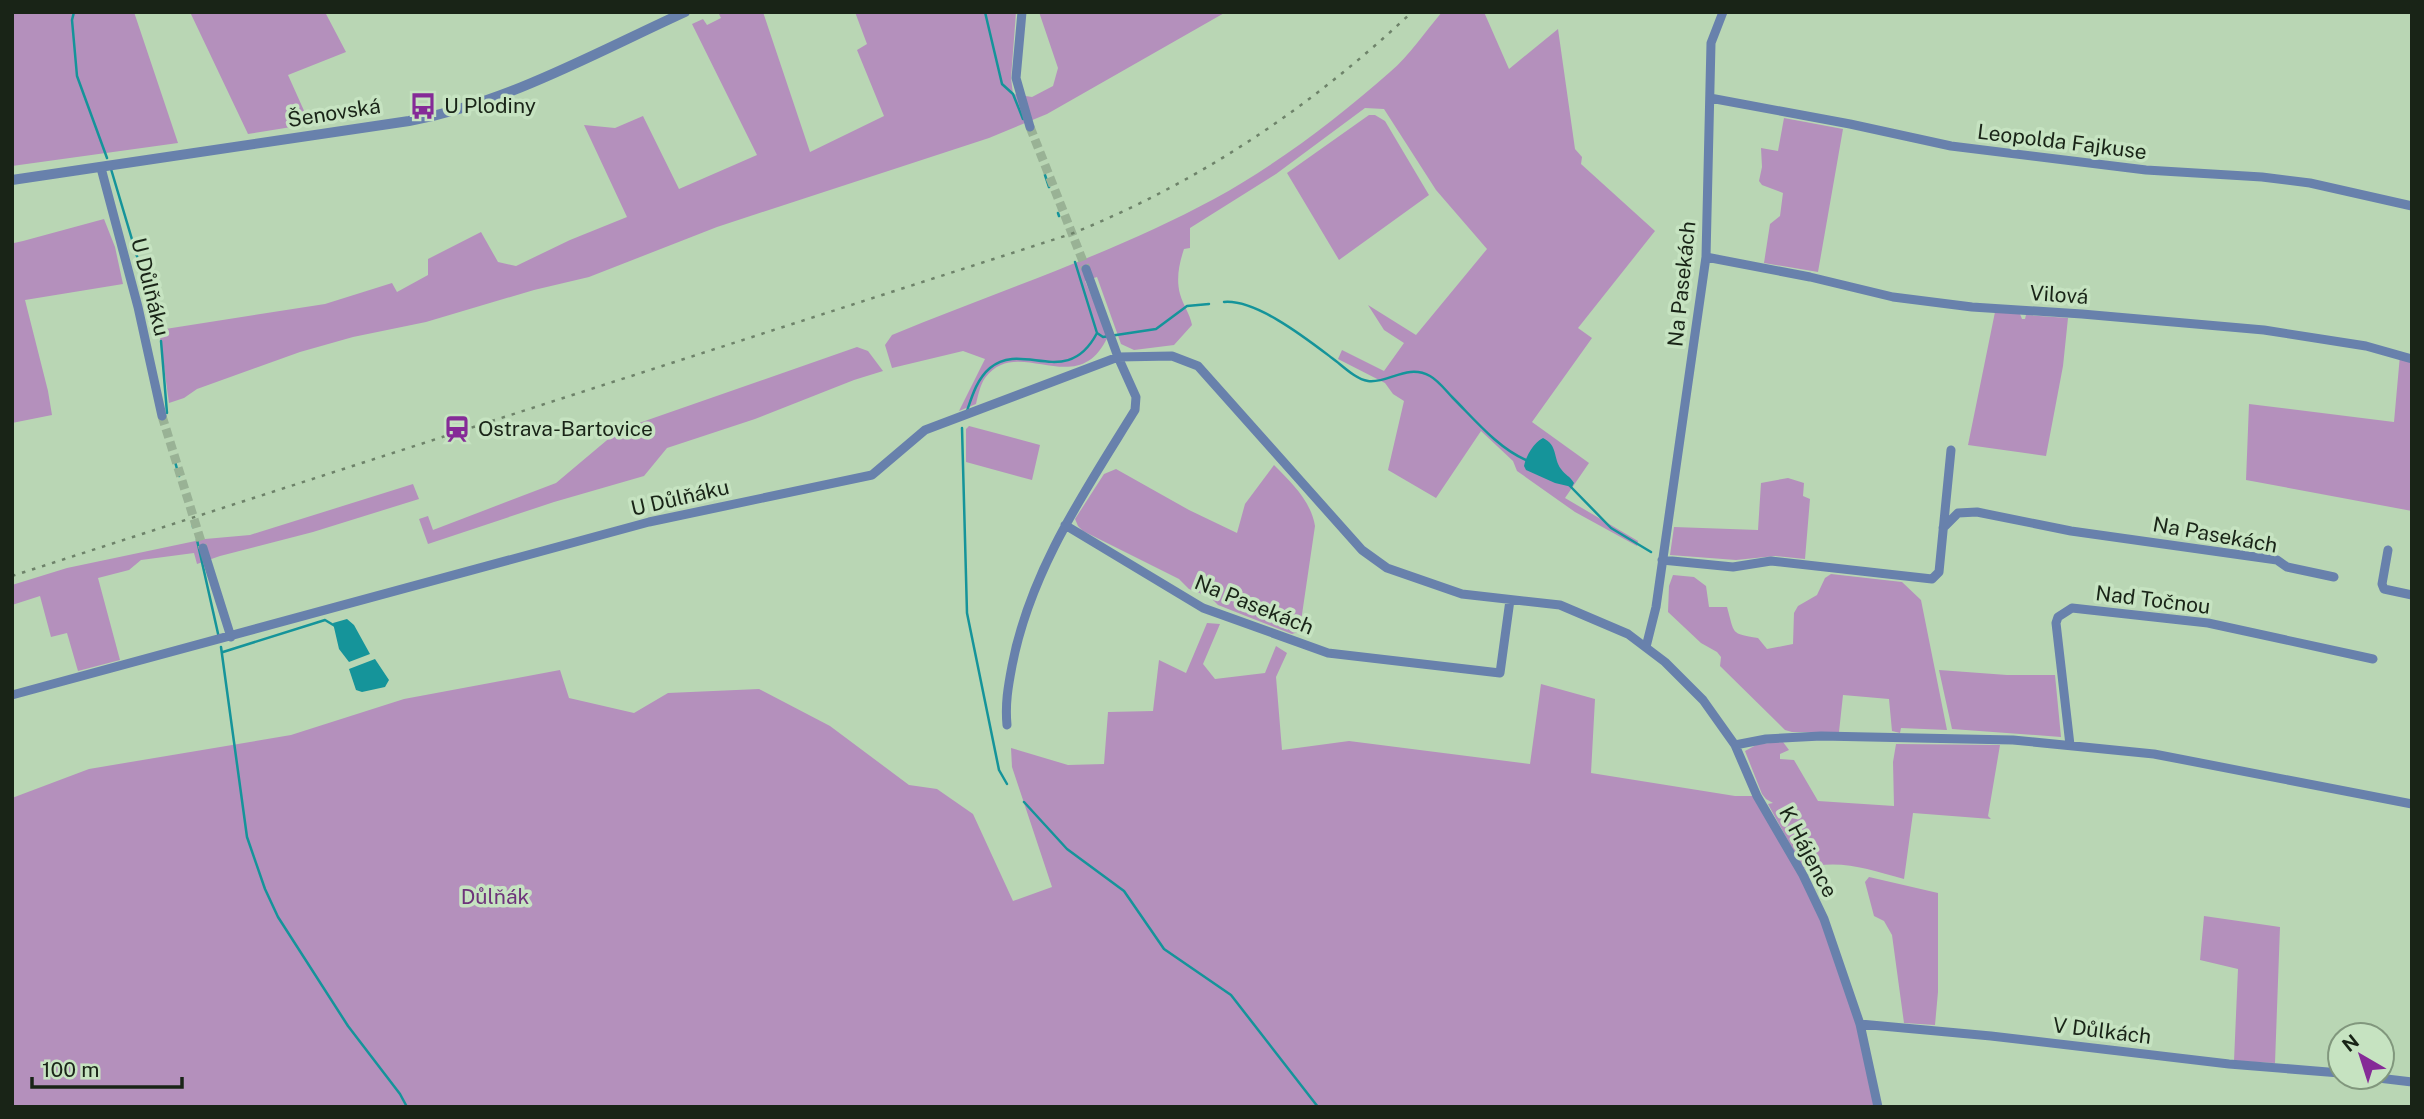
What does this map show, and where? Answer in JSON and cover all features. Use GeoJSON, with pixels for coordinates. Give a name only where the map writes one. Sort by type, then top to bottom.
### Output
{"type":"FeatureCollection","features":[{"type":"Feature","properties":{"kind":"street","name":"Šenovská"},"geometry":{"type":"LineString","coordinates":[[12,180],[454,113],[545,76],[685,12]]}},
{"type":"Feature","properties":{"kind":"street"},"geometry":{"type":"LineString","coordinates":[[1022,12],[1016,78],[1030,127]]}},
{"type":"Feature","properties":{"kind":"street","name":"Na Pasekách"},"geometry":{"type":"LineString","coordinates":[[1646,647],[1656,607],[1706,257],[1711,43],[1723,12]]}},
{"type":"Feature","properties":{"kind":"street","name":"Leopolda Fajkuse"},"geometry":{"type":"LineString","coordinates":[[1710,98],[1951,146],[2146,170],[2262,177],[2310,183],[2412,206]]}},
{"type":"Feature","properties":{"kind":"street","name":"U Důlňáku"},"geometry":{"type":"LineString","coordinates":[[101,167],[138,307],[162,416]]}},
{"type":"Feature","properties":{"kind":"street","name":"Vilová"},"geometry":{"type":"LineString","coordinates":[[1706,257],[1810,277],[1893,297],[1972,307],[2264,330],[2366,346],[2412,359]]}},
{"type":"Feature","properties":{"kind":"street"},"geometry":{"type":"LineString","coordinates":[[1007,725],[1005,703],[1017,642],[1037,579],[1065,525],[1135,410],[1136,397],[1112,343],[1086,269]]}},
{"type":"Feature","properties":{"kind":"street"},"geometry":{"type":"LineString","coordinates":[[1118,357],[1172,356],[1198,366],[1362,550],[1387,568],[1462,594],[1560,605],[1628,634],[1646,647]]}},
{"type":"Feature","properties":{"kind":"street","name":"U Důlňáku"},"geometry":{"type":"LineString","coordinates":[[12,695],[649,522],[872,475],[925,430],[1118,357]]}},
{"type":"Feature","properties":{"kind":"street"},"geometry":{"type":"LineString","coordinates":[[1662,560],[1733,567],[1771,561],[1932,579],[1939,572],[1951,450]]}},
{"type":"Feature","properties":{"kind":"street"},"geometry":{"type":"LineString","coordinates":[[1943,528],[1952,517],[1965,511],[1951,501],[1947,494]]}},
{"type":"Feature","properties":{"kind":"street","name":"Na Pasekách"},"geometry":{"type":"LineString","coordinates":[[1965,511],[2071,531],[2277,560],[2287,567],[2334,577]]}},
{"type":"Feature","properties":{"kind":"street","name":"Na Pasekách"},"geometry":{"type":"LineString","coordinates":[[1065,525],[1203,608],[1328,653],[1500,673],[1510,600]]}},
{"type":"Feature","properties":{"kind":"street"},"geometry":{"type":"LineString","coordinates":[[203,548],[231,637]]}},
{"type":"Feature","properties":{"kind":"street"},"geometry":{"type":"LineString","coordinates":[[2388,550],[2382,584],[2384,589],[2412,595]]}},
{"type":"Feature","properties":{"kind":"street","name":"Nad Točnou"},"geometry":{"type":"LineString","coordinates":[[2070,745],[2056,623],[2058,617],[2072,608],[2208,623],[2374,659]]}},
{"type":"Feature","properties":{"kind":"street","name":"K Hájence"},"geometry":{"type":"LineString","coordinates":[[1646,647],[1703,700],[1735,745],[1757,796],[1802,875],[1824,919],[1860,1024],[1878,1107]]}},
{"type":"Feature","properties":{"kind":"street"},"geometry":{"type":"LineString","coordinates":[[1735,745],[1766,739],[1821,736],[1947,737],[2070,745],[2154,754],[2412,804]]}},
{"type":"Feature","properties":{"kind":"street","name":"V Důlkách"},"geometry":{"type":"LineString","coordinates":[[1860,1024],[2326,1072]]}},
{"type":"Feature","properties":{"kind":"green space"},"geometry":{"type":"Polygon","coordinates":[[[12,12],[134,12],[178,143],[12,166],[12,12]]]}},
{"type":"Feature","properties":{"kind":"green space"},"geometry":{"type":"Polygon","coordinates":[[[190,12],[325,12],[346,52],[288,75],[310,124],[248,134],[190,12]]]}},
{"type":"Feature","properties":{"kind":"green space"},"geometry":{"type":"Polygon","coordinates":[[[718,12],[763,12],[810,152],[884,116],[857,50],[867,44],[855,12],[1016,12],[1011,78],[1013,94],[1032,97],[1053,86],[1058,68],[1039,12],[1226,12],[1047,114],[989,138],[717,227],[589,277],[534,290],[426,322],[353,337],[300,352],[197,389],[184,398],[169,403],[159,330],[325,304],[392,283],[397,292],[428,275],[428,259],[481,232],[498,262],[516,266],[627,217],[584,125],[615,128],[643,116],[679,189],[757,155],[692,24],[703,19],[707,25],[721,18],[718,12]]]}},
{"type":"Feature","properties":{"kind":"green space"},"geometry":{"type":"Polygon","coordinates":[[[1442,12],[1484,12],[1509,69],[1558,29],[1575,149],[1582,157],[1581,164],[1655,231],[1578,328],[1592,338],[1532,422],[1589,463],[1565,498],[1638,541],[1637,546],[1575,512],[1517,471],[1513,461],[1481,431],[1436,498],[1388,470],[1404,401],[1393,394],[1385,383],[1338,359],[1342,350],[1384,371],[1404,343],[1384,330],[1368,305],[1416,335],[1487,249],[1436,190],[1384,109],[1365,108],[1276,174],[1190,228],[1190,248],[1184,249],[1178,283],[1192,325],[1174,345],[1134,350],[1121,344],[1097,277],[1085,281],[1108,336],[1095,355],[1081,364],[1065,367],[1014,362],[999,366],[983,381],[976,404],[959,411],[985,359],[963,351],[892,368],[885,345],[892,335],[1136,237],[1214,199],[1260,172],[1328,124],[1397,66],[1442,12]]]}},
{"type":"Feature","properties":{"kind":"green space"},"geometry":{"type":"Polygon","coordinates":[[[1369,115],[1375,115],[1385,121],[1429,195],[1339,260],[1287,173],[1369,115]]]}},
{"type":"Feature","properties":{"kind":"green space"},"geometry":{"type":"Polygon","coordinates":[[[1784,118],[1843,129],[1818,272],[1764,263],[1770,224],[1780,216],[1783,193],[1762,185],[1759,181],[1762,167],[1761,148],[1778,151],[1784,118]]]}},
{"type":"Feature","properties":{"kind":"green space"},"geometry":{"type":"Polygon","coordinates":[[[104,219],[115,247],[123,284],[25,300],[52,415],[12,423],[12,238],[14,243],[104,219]]]}},
{"type":"Feature","properties":{"kind":"green space"},"geometry":{"type":"Polygon","coordinates":[[[1995,312],[2020,314],[2022,319],[2025,319],[2026,315],[2068,318],[2063,366],[2046,456],[1968,445],[1995,312]]]}},
{"type":"Feature","properties":{"kind":"green space"},"geometry":{"type":"Polygon","coordinates":[[[857,347],[868,351],[883,371],[755,419],[667,448],[644,476],[554,502],[428,544],[419,519],[428,516],[433,530],[556,483],[619,430],[857,347]]]}},
{"type":"Feature","properties":{"kind":"green space"},"geometry":{"type":"Polygon","coordinates":[[[2400,355],[2412,359],[2412,511],[2246,480],[2249,404],[2394,422],[2400,355]]]}},
{"type":"Feature","properties":{"kind":"green space"},"geometry":{"type":"Polygon","coordinates":[[[969,426],[1040,445],[1032,480],[966,462],[966,429],[969,426]]]}},
{"type":"Feature","properties":{"kind":"green space"},"geometry":{"type":"Polygon","coordinates":[[[1274,465],[1305,500],[1315,526],[1300,628],[1292,634],[1218,605],[1210,597],[1189,589],[1179,579],[1083,531],[1075,519],[1104,474],[1116,469],[1189,510],[1237,533],[1245,504],[1274,465]]]}},
{"type":"Feature","properties":{"kind":"green space"},"geometry":{"type":"Polygon","coordinates":[[[1788,478],[1804,483],[1803,496],[1810,499],[1805,559],[1775,556],[1736,560],[1670,555],[1674,527],[1758,530],[1761,483],[1788,478]]]}},
{"type":"Feature","properties":{"kind":"green space"},"geometry":{"type":"Polygon","coordinates":[[[413,484],[419,499],[313,532],[197,564],[194,553],[141,560],[129,570],[98,578],[120,660],[78,671],[67,633],[51,637],[40,596],[12,605],[12,585],[67,568],[205,539],[250,535],[413,484]]]}},
{"type":"Feature","properties":{"kind":"green space"},"geometry":{"type":"Polygon","coordinates":[[[1831,574],[1902,582],[1921,600],[1947,730],[1901,728],[1900,733],[1892,731],[1889,699],[1843,695],[1839,732],[1785,730],[1720,666],[1721,657],[1717,652],[1701,643],[1668,612],[1669,586],[1673,575],[1694,577],[1706,586],[1709,607],[1727,607],[1735,631],[1758,638],[1767,649],[1793,644],[1794,613],[1798,606],[1817,595],[1825,578],[1831,574]]]}},
{"type":"Feature","properties":{"kind":"green space","name":"Důlňák"},"geometry":{"type":"Polygon","coordinates":[[[1207,623],[1220,624],[1203,664],[1215,679],[1265,673],[1276,646],[1287,653],[1276,677],[1282,750],[1349,741],[1530,764],[1541,684],[1595,699],[1591,773],[1735,796],[1757,796],[1787,847],[1838,956],[1878,1107],[12,1107],[12,798],[89,769],[291,735],[404,699],[560,670],[569,698],[634,713],[668,693],[759,689],[830,726],[909,785],[937,789],[973,814],[1013,901],[1052,887],[1012,767],[1011,748],[1068,765],[1104,764],[1108,712],[1153,711],[1159,660],[1186,673],[1207,623]]]}},
{"type":"Feature","properties":{"kind":"green space"},"geometry":{"type":"Polygon","coordinates":[[[1939,670],[2055,675],[2061,737],[1952,729],[1939,670]]]}},
{"type":"Feature","properties":{"kind":"green space"},"geometry":{"type":"Polygon","coordinates":[[[1783,742],[1789,750],[1780,754],[1780,759],[1794,760],[1818,801],[1894,806],[1893,762],[1896,744],[2000,745],[1988,816],[1991,819],[1913,813],[1904,879],[1842,865],[1803,868],[1768,804],[1773,803],[1762,794],[1745,751],[1758,744],[1783,742]]]}},
{"type":"Feature","properties":{"kind":"green space"},"geometry":{"type":"Polygon","coordinates":[[[1869,877],[1938,893],[1938,992],[1935,1025],[1904,1023],[1892,935],[1884,921],[1874,916],[1865,882],[1869,877]]]}},
{"type":"Feature","properties":{"kind":"green space"},"geometry":{"type":"Polygon","coordinates":[[[2204,916],[2280,927],[2275,1063],[2234,1061],[2238,969],[2200,960],[2204,916]]]}},
{"type":"Feature","properties":{"kind":"water"},"geometry":{"type":"Polygon","coordinates":[[[1543,438],[1551,444],[1561,469],[1574,483],[1572,487],[1555,483],[1526,470],[1524,466],[1529,454],[1543,438]]]}},
{"type":"Feature","properties":{"kind":"water"},"geometry":{"type":"Polygon","coordinates":[[[347,619],[354,625],[370,654],[349,662],[339,649],[333,623],[347,619]]]}},
{"type":"Feature","properties":{"kind":"water"},"geometry":{"type":"Polygon","coordinates":[[[375,659],[389,680],[385,687],[362,692],[356,690],[349,669],[375,659]]]}},
{"type":"Feature","properties":{"kind":"waterway"},"geometry":{"type":"LineString","coordinates":[[74,12],[72,20],[77,76],[107,158]]}},
{"type":"Feature","properties":{"kind":"waterway"},"geometry":{"type":"LineString","coordinates":[[985,12],[1002,84],[1013,94],[1023,119]]}},
{"type":"Feature","properties":{"kind":"waterway"},"geometry":{"type":"LineString","coordinates":[[111,169],[159,330]]}},
{"type":"Feature","properties":{"kind":"waterway","name":"U Důlňáku"},"geometry":{"type":"LineString","coordinates":[[1045,175],[1049,187]]}},
{"type":"Feature","properties":{"kind":"waterway"},"geometry":{"type":"LineString","coordinates":[[967,411],[982,377],[990,368],[1003,361],[1016,359],[1059,362],[1072,359],[1085,350],[1097,333],[1075,262]]}},
{"type":"Feature","properties":{"kind":"waterway"},"geometry":{"type":"LineString","coordinates":[[1224,302],[1237,303],[1266,313],[1363,380],[1383,380],[1413,372],[1430,376],[1496,441],[1526,460]]}},
{"type":"Feature","properties":{"kind":"waterway"},"geometry":{"type":"LineString","coordinates":[[1097,333],[1103,337],[1156,329],[1187,306],[1209,304]]}},
{"type":"Feature","properties":{"kind":"waterway"},"geometry":{"type":"LineString","coordinates":[[161,341],[167,413]]}},
{"type":"Feature","properties":{"kind":"waterway"},"geometry":{"type":"LineString","coordinates":[[962,428],[967,613],[999,770],[1007,784]]}},
{"type":"Feature","properties":{"kind":"waterway"},"geometry":{"type":"LineString","coordinates":[[174,458],[179,476]]}},
{"type":"Feature","properties":{"kind":"waterway"},"geometry":{"type":"LineString","coordinates":[[1570,486],[1611,528],[1651,552]]}},
{"type":"Feature","properties":{"kind":"waterway"},"geometry":{"type":"LineString","coordinates":[[197,540],[219,638]]}},
{"type":"Feature","properties":{"kind":"waterway"},"geometry":{"type":"LineString","coordinates":[[223,652],[325,620],[335,626]]}},
{"type":"Feature","properties":{"kind":"waterway"},"geometry":{"type":"LineString","coordinates":[[221,647],[247,837],[265,889],[278,917],[348,1026],[407,1107]]}},
{"type":"Feature","properties":{"kind":"waterway"},"geometry":{"type":"LineString","coordinates":[[1024,802],[1067,849],[1124,891],[1164,949],[1231,995],[1318,1107]]}},
{"type":"Feature","properties":{"kind":"tunnel"},"geometry":{"type":"LineString","coordinates":[[1030,127],[1086,269]]}},
{"type":"Feature","properties":{"kind":"tunnel"},"geometry":{"type":"LineString","coordinates":[[162,416],[203,548]]}},
{"type":"Feature","properties":{"kind":"railway"},"geometry":{"type":"LineString","coordinates":[[12,576],[1071,234],[1164,191],[1252,139],[1334,79],[1412,12]]}},
{"type":"Feature","properties":{"kind":"place","name":"U Plodiny"},"geometry":{"type":"Point","coordinates":[423,106]}},
{"type":"Feature","properties":{"kind":"place","name":"Ostrava-Bartovice"},"geometry":{"type":"Point","coordinates":[457,429]}}]}
